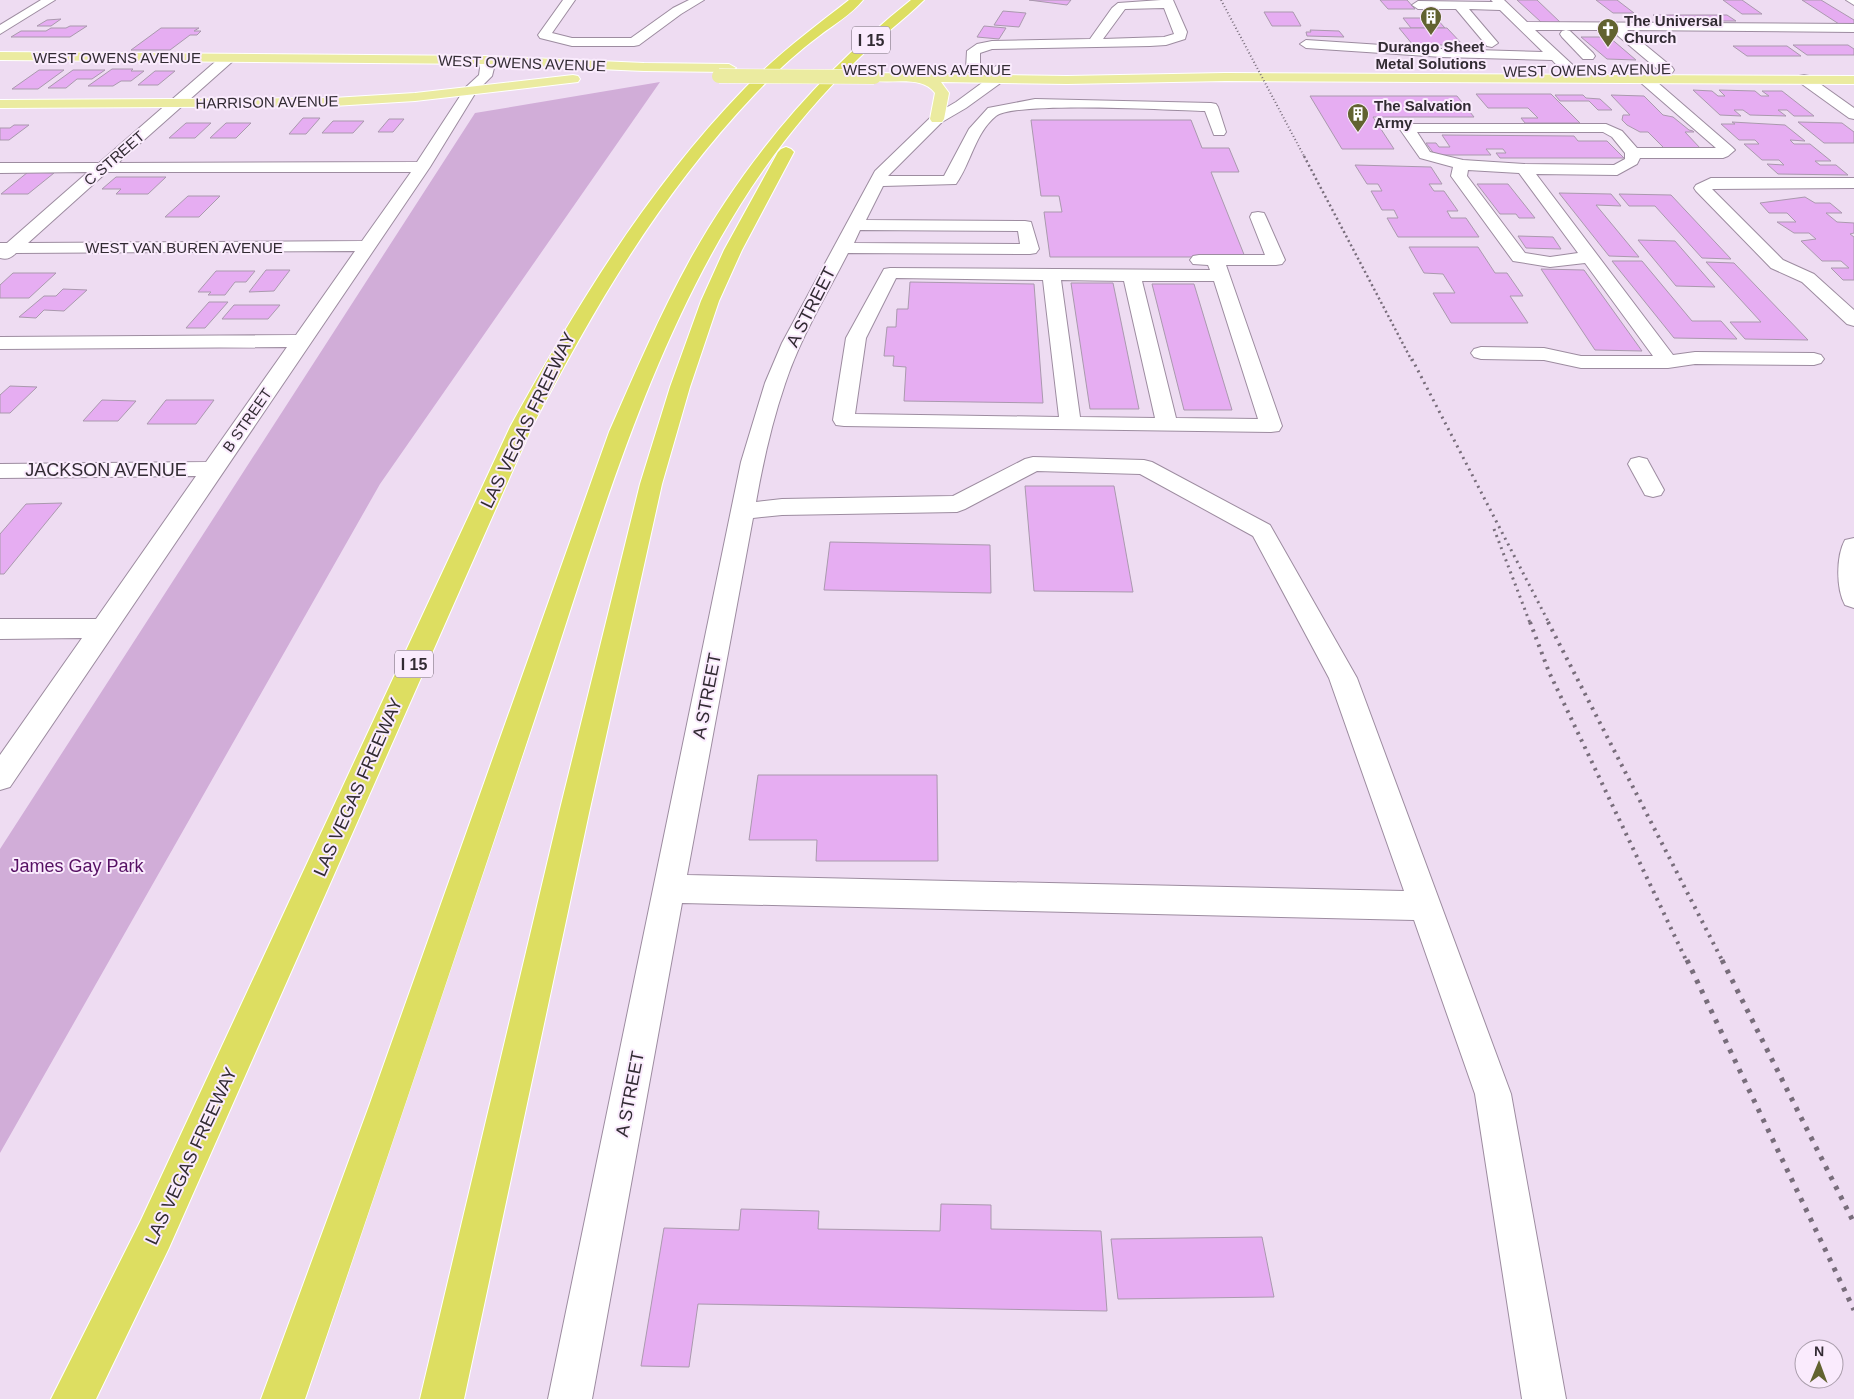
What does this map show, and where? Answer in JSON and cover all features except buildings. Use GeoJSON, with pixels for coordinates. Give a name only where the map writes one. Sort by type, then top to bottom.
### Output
{"type":"FeatureCollection","features":[{"type":"Feature","properties":{"kind":"highway","name":"LAS VEGAS FREEWAY"},"geometry":{"type":"LineString","coordinates":[[73,1399],[155,1234],[521,427],[568,337],[636,229],[700,144],[781,60],[806,38],[857,0]]}},
{"type":"Feature","properties":{"kind":"highway","name":"I 15"},"geometry":{"type":"LineString","coordinates":[[283,1399],[387,1106],[620,432],[648,364],[675,306],[715,231],[748,179],[827,83],[857,52],[918,0]]}},
{"type":"Feature","properties":{"kind":"highway"},"geometry":{"type":"LineString","coordinates":[[442,1399],[521,1058],[607,670],[651,484],[665,435],[710,301],[733,250],[827,83]]}},
{"type":"Feature","properties":{"kind":"main road","name":"WEST OWENS AVENUE"},"geometry":{"type":"LineString","coordinates":[[0,56],[485,60],[724,72],[878,73],[973,69],[997,74],[1225,77],[1854,80]]}},
{"type":"Feature","properties":{"kind":"main road","name":"WEST OWENS AVENUE"},"geometry":{"type":"LineString","coordinates":[[878,73],[908,77],[997,74],[1571,71],[1854,67]]}},
{"type":"Feature","properties":{"kind":"main road"},"geometry":{"type":"LineString","coordinates":[[1752,68],[1768,79]]}},
{"type":"Feature","properties":{"kind":"main road","name":"WEST OWENS AVENUE"},"geometry":{"type":"LineString","coordinates":[[532,82],[724,72]]}},
{"type":"Feature","properties":{"kind":"main road"},"geometry":{"type":"LineString","coordinates":[[908,77],[936,86],[942,93],[937,118]]}},
{"type":"Feature","properties":{"kind":"main road","name":"HARRISON AVENUE"},"geometry":{"type":"LineString","coordinates":[[0,104],[334,102],[415,97],[532,82]]}},
{"type":"Feature","properties":{"kind":"street"},"geometry":{"type":"LineString","coordinates":[[0,30],[49,0]]}},
{"type":"Feature","properties":{"kind":"street"},"geometry":{"type":"LineString","coordinates":[[569,0],[544,35],[572,42],[634,42],[677,11],[698,0]]}},
{"type":"Feature","properties":{"kind":"street"},"geometry":{"type":"LineString","coordinates":[[973,69],[974,51],[982,47],[1150,42],[1175,38],[1180,36],[1181,32],[1168,2],[1122,6],[1116,11],[1094,43]]}},
{"type":"Feature","properties":{"kind":"street"},"geometry":{"type":"LineString","coordinates":[[1418,5],[1460,6],[1500,3],[1571,71]]}},
{"type":"Feature","properties":{"kind":"street"},"geometry":{"type":"LineString","coordinates":[[1460,6],[1492,43]]}},
{"type":"Feature","properties":{"kind":"street"},"geometry":{"type":"LineString","coordinates":[[1528,30],[1715,27],[1854,28]]}},
{"type":"Feature","properties":{"kind":"street"},"geometry":{"type":"LineString","coordinates":[[1715,27],[1734,39],[1823,40],[1805,28]]}},
{"type":"Feature","properties":{"kind":"street"},"geometry":{"type":"LineString","coordinates":[[1528,30],[1566,34],[1592,34]]}},
{"type":"Feature","properties":{"kind":"street"},"geometry":{"type":"LineString","coordinates":[[1620,32],[1667,70]]}},
{"type":"Feature","properties":{"kind":"street"},"geometry":{"type":"LineString","coordinates":[[1566,34],[1588,56]]}},
{"type":"Feature","properties":{"kind":"street"},"geometry":{"type":"LineString","coordinates":[[551,63],[572,42]]}},
{"type":"Feature","properties":{"kind":"street"},"geometry":{"type":"LineString","coordinates":[[1306,44],[1442,53],[1555,56]]}},
{"type":"Feature","properties":{"kind":"street","name":"C STREET"},"geometry":{"type":"LineString","coordinates":[[4,251],[228,58]]}},
{"type":"Feature","properties":{"kind":"street","name":"B STREET"},"geometry":{"type":"LineString","coordinates":[[0,778],[422,167],[471,90],[485,76],[487,68],[485,60]]}},
{"type":"Feature","properties":{"kind":"street","name":"A STREET"},"geometry":{"type":"LineString","coordinates":[[570,1399],[742,512],[763,420],[775,383],[792,343],[883,171],[937,118],[961,105],[997,74]]}},
{"type":"Feature","properties":{"kind":"street"},"geometry":{"type":"LineString","coordinates":[[1633,153],[1723,153],[1727,150],[1645,79]]}},
{"type":"Feature","properties":{"kind":"street"},"geometry":{"type":"LineString","coordinates":[[1804,79],[1854,115]]}},
{"type":"Feature","properties":{"kind":"street"},"geometry":{"type":"LineString","coordinates":[[877,181],[950,181],[976,129],[993,111],[1036,103],[1211,107],[1219,132]]}},
{"type":"Feature","properties":{"kind":"street"},"geometry":{"type":"LineString","coordinates":[[1406,128],[1606,128],[1617,134],[1633,153],[1632,161],[1617,170],[1524,169],[1462,164],[1425,155],[1406,128]]}},
{"type":"Feature","properties":{"kind":"street"},"geometry":{"type":"LineString","coordinates":[[1462,164],[1459,176],[1520,257],[1550,262],[1590,257]]}},
{"type":"Feature","properties":{"kind":"street"},"geometry":{"type":"LineString","coordinates":[[0,168],[422,167]]}},
{"type":"Feature","properties":{"kind":"street"},"geometry":{"type":"LineString","coordinates":[[1524,169],[1668,362]]}},
{"type":"Feature","properties":{"kind":"street"},"geometry":{"type":"LineString","coordinates":[[1854,183],[1711,183],[1702,188],[1777,264],[1808,278],[1854,320]]}},
{"type":"Feature","properties":{"kind":"street"},"geometry":{"type":"LineString","coordinates":[[1218,268],[1271,426],[844,420],[856,338],[890,273],[1132,275],[1218,268],[1276,260],[1258,218]]}},
{"type":"Feature","properties":{"kind":"street"},"geometry":{"type":"LineString","coordinates":[[848,236],[1025,226],[1031,259],[1218,268]]}},
{"type":"Feature","properties":{"kind":"street"},"geometry":{"type":"LineString","coordinates":[[848,236],[1030,249]]}},
{"type":"Feature","properties":{"kind":"street","name":"WEST VAN BUREN AVENUE"},"geometry":{"type":"LineString","coordinates":[[4,251],[367,246]]}},
{"type":"Feature","properties":{"kind":"street"},"geometry":{"type":"LineString","coordinates":[[1051,274],[1070,423]]}},
{"type":"Feature","properties":{"kind":"street"},"geometry":{"type":"LineString","coordinates":[[1132,275],[1167,424]]}},
{"type":"Feature","properties":{"kind":"street"},"geometry":{"type":"LineString","coordinates":[[0,343],[302,341]]}},
{"type":"Feature","properties":{"kind":"street"},"geometry":{"type":"LineString","coordinates":[[1481,354],[1544,354],[1581,362],[1668,362],[1695,358],[1814,359]]}},
{"type":"Feature","properties":{"kind":"street"},"geometry":{"type":"LineString","coordinates":[[742,512],[782,507],[957,504],[1034,464],[1135,466],[1144,467],[1262,531],[1343,678],[1493,1094],[1544,1399]]}},
{"type":"Feature","properties":{"kind":"street"},"geometry":{"type":"LineString","coordinates":[[1639,464],[1653,490]]}},
{"type":"Feature","properties":{"kind":"street","name":"JACKSON AVENUE"},"geometry":{"type":"LineString","coordinates":[[0,471],[213,469]]}},
{"type":"Feature","properties":{"kind":"street"},"geometry":{"type":"LineString","coordinates":[[1854,546],[1850,586],[1854,598]]}},
{"type":"Feature","properties":{"kind":"street"},"geometry":{"type":"LineString","coordinates":[[0,629],[104,628]]}},
{"type":"Feature","properties":{"kind":"street"},"geometry":{"type":"LineString","coordinates":[[670,889],[1425,906]]}},
{"type":"Feature","properties":{"kind":"green space","name":"James Gay Park"},"geometry":{"type":"Polygon","coordinates":[[[660,82],[380,484],[0,1153],[0,849],[475,113],[660,82]]]}},
{"type":"Feature","properties":{"kind":"railway"},"geometry":{"type":"LineString","coordinates":[[1221,0],[1305,158]]}},
{"type":"Feature","properties":{"kind":"railway"},"geometry":{"type":"LineString","coordinates":[[1304,156],[1412,361]]}},
{"type":"Feature","properties":{"kind":"railway"},"geometry":{"type":"LineString","coordinates":[[1412,359],[1549,623]]}},
{"type":"Feature","properties":{"kind":"railway"},"geometry":{"type":"LineString","coordinates":[[1494,529],[1530,623]]}},
{"type":"Feature","properties":{"kind":"railway"},"geometry":{"type":"LineString","coordinates":[[1530,622],[1549,672],[1687,962]]}},
{"type":"Feature","properties":{"kind":"railway"},"geometry":{"type":"LineString","coordinates":[[1548,622],[1723,962]]}},
{"type":"Feature","properties":{"kind":"railway"},"geometry":{"type":"LineString","coordinates":[[1687,960],[1854,1310]]}},
{"type":"Feature","properties":{"kind":"railway"},"geometry":{"type":"LineString","coordinates":[[1722,960],[1854,1223]]}},
{"type":"Feature","properties":{"kind":"place","name":"Durango Sheet Metal Solutions"},"geometry":{"type":"Point","coordinates":[1431,36]}},
{"type":"Feature","properties":{"kind":"place","name":"The Universal Church"},"geometry":{"type":"Point","coordinates":[1608,48]}},
{"type":"Feature","properties":{"kind":"place","name":"The Salvation Army"},"geometry":{"type":"Point","coordinates":[1358,133]}}]}
